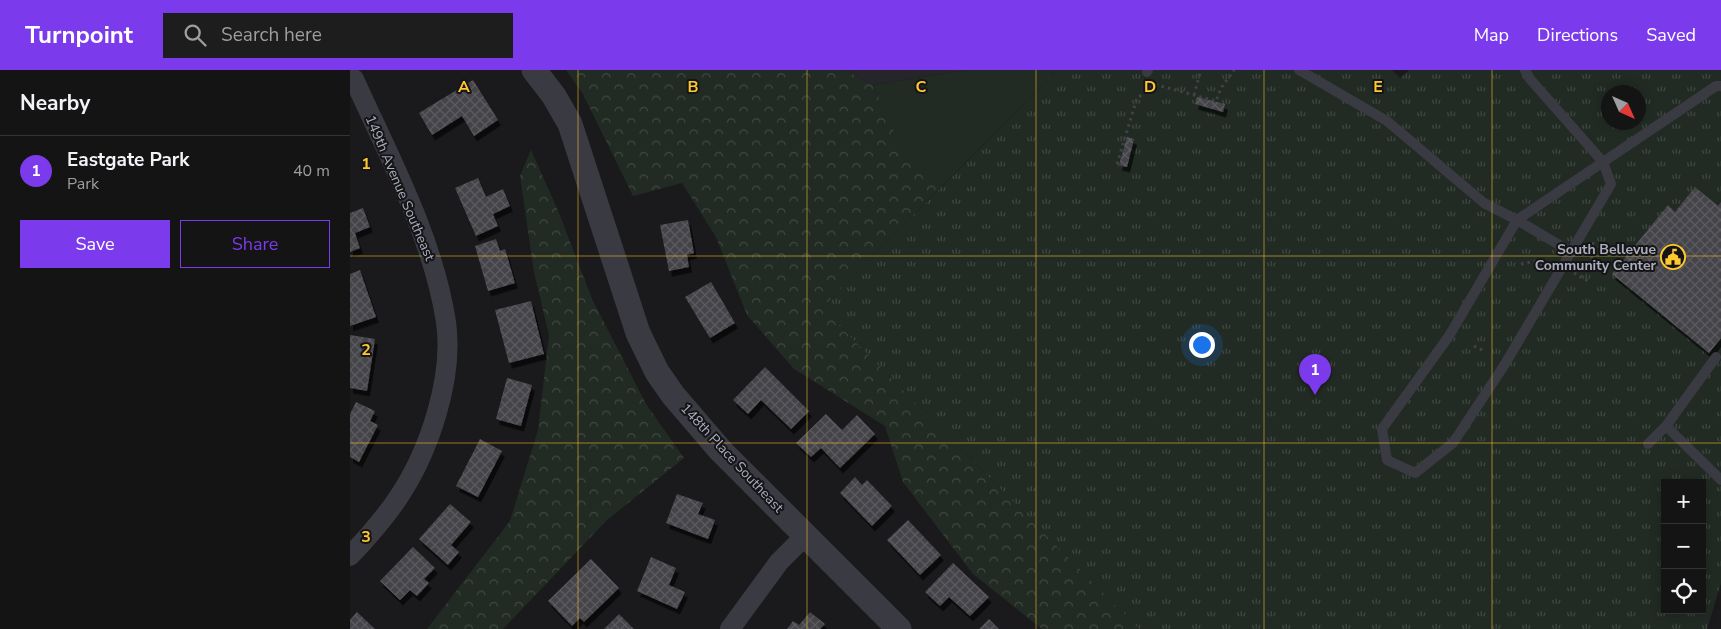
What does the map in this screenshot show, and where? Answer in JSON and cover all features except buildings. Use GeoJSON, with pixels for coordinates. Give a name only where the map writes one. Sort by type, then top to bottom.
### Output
{"type":"FeatureCollection","features":[{"type":"Feature","properties":{"kind":"street","name":"148th Place Southeast"},"geometry":{"type":"LineString","coordinates":[[534,70],[554,96],[570,124],[638,333],[657,372],[672,395],[721,451],[899,629]]}},
{"type":"Feature","properties":{"kind":"street","name":"149th Avenue Southeast"},"geometry":{"type":"LineString","coordinates":[[350,556],[376,528],[399,496],[425,446],[440,402],[446,370],[446,324],[435,273],[414,214],[357,76]]}},
{"type":"Feature","properties":{"kind":"street"},"geometry":{"type":"LineString","coordinates":[[730,629],[779,562],[806,535]]}},
{"type":"Feature","properties":{"kind":"lane"},"geometry":{"type":"LineString","coordinates":[[1299,70],[1387,121],[1484,203],[1571,252]]}},
{"type":"Feature","properties":{"kind":"lane"},"geometry":{"type":"LineString","coordinates":[[1525,70],[1530,79],[1603,162],[1611,184],[1504,364],[1452,443],[1415,472],[1387,460],[1382,429],[1449,336],[1517,220],[1603,162],[1716,86],[1721,86]]}},
{"type":"Feature","properties":{"kind":"lane"},"geometry":{"type":"LineString","coordinates":[[1648,444],[1666,426],[1716,357]]}},
{"type":"Feature","properties":{"kind":"lane"},"geometry":{"type":"LineString","coordinates":[[1666,426],[1721,480]]}},
{"type":"Feature","properties":{"kind":"path"},"geometry":{"type":"LineString","coordinates":[[1194,95],[1200,73],[1199,70]]}},
{"type":"Feature","properties":{"kind":"path"},"geometry":{"type":"LineString","coordinates":[[1117,164],[1137,98],[1156,85],[1216,101],[1220,88],[1234,70]]}},
{"type":"Feature","properties":{"kind":"path"},"geometry":{"type":"LineString","coordinates":[[1589,241],[1606,250]]}},
{"type":"Feature","properties":{"kind":"path"},"geometry":{"type":"LineString","coordinates":[[1582,253],[1599,262]]}},
{"type":"Feature","properties":{"kind":"path"},"geometry":{"type":"LineString","coordinates":[[1521,264],[1536,261]]}},
{"type":"Feature","properties":{"kind":"path"},"geometry":{"type":"LineString","coordinates":[[1571,272],[1588,281]]}},
{"type":"Feature","properties":{"kind":"path"},"geometry":{"type":"LineString","coordinates":[[1474,346],[1484,351]]}},
{"type":"Feature","properties":{"kind":"shaded area"},"geometry":{"type":"Polygon","coordinates":[[[845,70],[967,70],[873,85],[845,70]]]}},
{"type":"Feature","properties":{"kind":"green space"},"geometry":{"type":"Polygon","coordinates":[[[566,70],[845,70],[873,85],[909,164],[943,185],[822,308],[1139,629],[1042,629],[973,574],[903,482],[885,426],[794,369],[747,315],[716,237],[682,183],[633,196],[583,94],[566,70]]]}},
{"type":"Feature","properties":{"kind":"green space"},"geometry":{"type":"Polygon","coordinates":[[[967,70],[1057,70],[943,185],[909,165],[873,85],[967,70]]]}},
{"type":"Feature","properties":{"kind":"green space"},"geometry":{"type":"Polygon","coordinates":[[[1057,70],[1392,70],[1400,78],[1409,70],[1721,70],[1721,583],[1707,629],[1139,629],[822,308],[1057,70]]]}},
{"type":"Feature","properties":{"kind":"green space"},"geometry":{"type":"Polygon","coordinates":[[[531,150],[559,213],[592,299],[646,404],[684,458],[607,520],[503,629],[427,629],[510,521],[538,430],[549,335],[534,272],[520,176],[531,150]]]}},
{"type":"Feature","properties":{"kind":"place","name":"South Bellevue Community Center"},"geometry":{"type":"Point","coordinates":[1673,257]}},
{"type":"Feature","properties":{"kind":"place","name":"Eastgate Park"},"geometry":{"type":"Point","coordinates":[1315,395]}}]}
